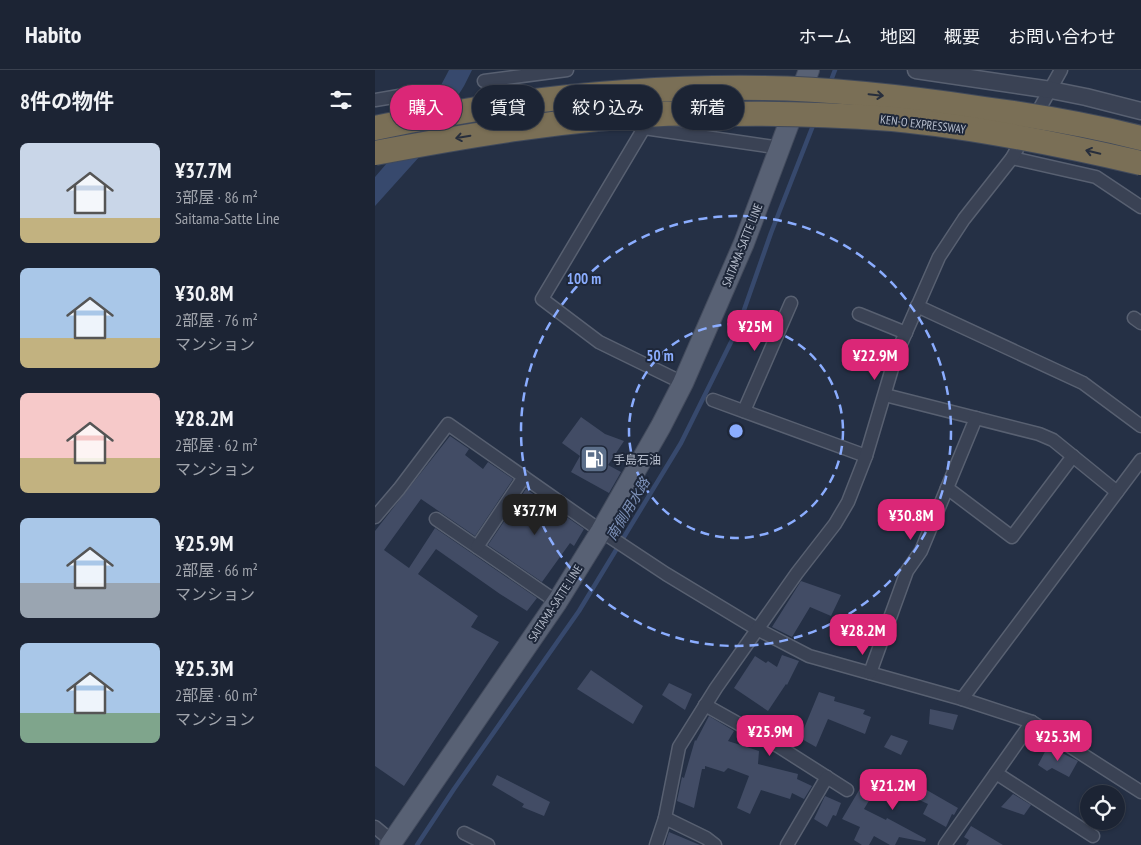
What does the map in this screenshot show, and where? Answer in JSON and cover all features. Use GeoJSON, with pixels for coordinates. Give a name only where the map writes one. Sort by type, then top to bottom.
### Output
{"type":"FeatureCollection","features":[{"type":"Feature","properties":{"kind":"highway","name":"KEN-O EXPRESSWAY"},"geometry":{"type":"LineString","coordinates":[[375,128],[485,109],[613,94],[685,89],[765,88],[844,92],[923,100],[1061,120],[1141,138]]}},
{"type":"Feature","properties":{"kind":"highway","name":"KEN-O EXPRESSWAY"},"geometry":{"type":"LineString","coordinates":[[375,153],[543,125],[664,114],[765,114],[894,120],[948,126],[1018,137],[1141,163]]}},
{"type":"Feature","properties":{"kind":"main road","name":"SAITAMA-SATTE LINE"},"geometry":{"type":"LineString","coordinates":[[392,843],[557,602],[601,531],[656,434],[683,383],[744,243],[809,70]]}},
{"type":"Feature","properties":{"kind":"street"},"geometry":{"type":"LineString","coordinates":[[484,81],[567,70]]}},
{"type":"Feature","properties":{"kind":"street"},"geometry":{"type":"LineString","coordinates":[[916,70],[986,75],[1141,111]]}},
{"type":"Feature","properties":{"kind":"street"},"geometry":{"type":"LineString","coordinates":[[656,845],[665,818],[679,747],[757,629],[835,524],[848,502],[866,456],[896,355],[939,257],[964,219],[1013,158],[1061,70]]}},
{"type":"Feature","properties":{"kind":"street"},"geometry":{"type":"LineString","coordinates":[[1086,97],[1141,121]]}},
{"type":"Feature","properties":{"kind":"street"},"geometry":{"type":"LineString","coordinates":[[375,100],[390,98]]}},
{"type":"Feature","properties":{"kind":"street"},"geometry":{"type":"LineString","coordinates":[[683,383],[599,342],[542,299],[644,128],[781,148]]}},
{"type":"Feature","properties":{"kind":"street"},"geometry":{"type":"LineString","coordinates":[[1013,158],[1096,177],[1141,207]]}},
{"type":"Feature","properties":{"kind":"street"},"geometry":{"type":"LineString","coordinates":[[744,411],[791,303]]}},
{"type":"Feature","properties":{"kind":"street"},"geometry":{"type":"LineString","coordinates":[[917,306],[1083,383],[1141,426]]}},
{"type":"Feature","properties":{"kind":"street"},"geometry":{"type":"LineString","coordinates":[[859,314],[906,333]]}},
{"type":"Feature","properties":{"kind":"street"},"geometry":{"type":"LineString","coordinates":[[885,395],[1039,434],[1053,440],[1117,492]]}},
{"type":"Feature","properties":{"kind":"street"},"geometry":{"type":"LineString","coordinates":[[713,400],[866,456]]}},
{"type":"Feature","properties":{"kind":"street"},"geometry":{"type":"LineString","coordinates":[[869,672],[907,570],[921,551],[977,418]]}},
{"type":"Feature","properties":{"kind":"street"},"geometry":{"type":"LineString","coordinates":[[375,517],[399,489],[448,424],[601,531],[666,574],[757,629],[809,656],[962,699],[1032,722],[1141,792]]}},
{"type":"Feature","properties":{"kind":"street"},"geometry":{"type":"LineString","coordinates":[[947,488],[1013,537],[1073,456]]}},
{"type":"Feature","properties":{"kind":"street"},"geometry":{"type":"LineString","coordinates":[[962,699],[1141,460]]}},
{"type":"Feature","properties":{"kind":"street"},"geometry":{"type":"LineString","coordinates":[[477,547],[524,477]]}},
{"type":"Feature","properties":{"kind":"street"},"geometry":{"type":"LineString","coordinates":[[436,519],[557,602]]}},
{"type":"Feature","properties":{"kind":"street"},"geometry":{"type":"LineString","coordinates":[[705,705],[778,746],[847,790]]}},
{"type":"Feature","properties":{"kind":"street"},"geometry":{"type":"LineString","coordinates":[[945,845],[1032,722]]}},
{"type":"Feature","properties":{"kind":"street"},"geometry":{"type":"LineString","coordinates":[[996,773],[1093,836]]}},
{"type":"Feature","properties":{"kind":"street"},"geometry":{"type":"LineString","coordinates":[[787,845],[827,777]]}},
{"type":"Feature","properties":{"kind":"street"},"geometry":{"type":"LineString","coordinates":[[665,818],[706,838],[715,845]]}},
{"type":"Feature","properties":{"kind":"street"},"geometry":{"type":"LineString","coordinates":[[375,827],[392,843]]}},
{"type":"Feature","properties":{"kind":"street"},"geometry":{"type":"LineString","coordinates":[[464,833],[482,844]]}},
{"type":"Feature","properties":{"kind":"water"},"geometry":{"type":"Polygon","coordinates":[[[449,70],[472,70],[462,89],[462,85],[441,85],[449,70]]]}},
{"type":"Feature","properties":{"kind":"water"},"geometry":{"type":"Polygon","coordinates":[[[412,130],[436,130],[420,156],[375,206],[375,177],[412,130]]]}},
{"type":"Feature","properties":{"kind":"building","name":"手島石油"},"geometry":{"type":"Polygon","coordinates":[[[581,417],[605,434],[624,441],[608,465],[621,472],[609,493],[571,472],[580,456],[562,443],[581,417]]]}},
{"type":"Feature","properties":{"kind":"building"},"geometry":{"type":"Polygon","coordinates":[[[450,436],[469,449],[465,455],[483,469],[488,462],[513,479],[475,536],[421,499],[384,550],[409,568],[435,528],[537,598],[527,611],[436,549],[418,574],[478,616],[471,627],[499,642],[404,786],[375,766],[375,531],[450,436]]]}},
{"type":"Feature","properties":{"kind":"building"},"geometry":{"type":"Polygon","coordinates":[[[526,489],[584,529],[574,546],[570,543],[542,582],[488,545],[526,489]]]}},
{"type":"Feature","properties":{"kind":"building"},"geometry":{"type":"Polygon","coordinates":[[[801,581],[841,595],[831,616],[810,607],[792,637],[772,627],[801,581]]]}},
{"type":"Feature","properties":{"kind":"building"},"geometry":{"type":"Polygon","coordinates":[[[782,655],[799,661],[787,685],[768,711],[734,688],[755,656],[777,667],[782,655]]]}},
{"type":"Feature","properties":{"kind":"building"},"geometry":{"type":"Polygon","coordinates":[[[591,670],[643,706],[633,724],[577,689],[591,670]]]}},
{"type":"Feature","properties":{"kind":"building"},"geometry":{"type":"Polygon","coordinates":[[[669,683],[692,694],[685,710],[662,695],[669,683]]]}},
{"type":"Feature","properties":{"kind":"building"},"geometry":{"type":"Polygon","coordinates":[[[819,692],[835,697],[834,701],[865,710],[863,714],[871,717],[865,734],[828,719],[816,747],[800,738],[819,692]]]}},
{"type":"Feature","properties":{"kind":"building"},"geometry":{"type":"Polygon","coordinates":[[[930,709],[958,715],[953,730],[929,724],[930,709]]]}},
{"type":"Feature","properties":{"kind":"building"},"geometry":{"type":"Polygon","coordinates":[[[709,716],[734,731],[728,741],[759,751],[758,764],[798,774],[797,779],[812,786],[804,799],[792,793],[790,799],[761,790],[750,814],[737,808],[749,776],[728,768],[724,772],[705,766],[705,769],[702,769],[694,808],[677,801],[682,777],[684,778],[695,740],[709,716]]]}},
{"type":"Feature","properties":{"kind":"building"},"geometry":{"type":"Polygon","coordinates":[[[891,735],[908,741],[901,755],[884,747],[891,735]]]}},
{"type":"Feature","properties":{"kind":"building"},"geometry":{"type":"Polygon","coordinates":[[[1048,746],[1078,761],[1069,777],[1052,768],[1047,771],[1038,765],[1048,746]]]}},
{"type":"Feature","properties":{"kind":"building"},"geometry":{"type":"Polygon","coordinates":[[[497,775],[550,802],[544,816],[522,807],[524,804],[492,785],[497,775]]]}},
{"type":"Feature","properties":{"kind":"building"},"geometry":{"type":"Polygon","coordinates":[[[893,776],[918,785],[958,808],[954,815],[952,814],[946,827],[923,814],[928,804],[900,791],[896,799],[876,789],[864,809],[886,820],[887,818],[926,839],[925,842],[899,837],[895,845],[890,845],[874,836],[869,845],[862,845],[854,840],[860,827],[842,819],[865,780],[877,785],[881,777],[890,779],[893,776]]]}},
{"type":"Feature","properties":{"kind":"building"},"geometry":{"type":"Polygon","coordinates":[[[1013,794],[1031,805],[1024,815],[1001,807],[1013,794]]]}},
{"type":"Feature","properties":{"kind":"building"},"geometry":{"type":"Polygon","coordinates":[[[825,796],[841,803],[836,816],[833,815],[827,827],[814,819],[825,796]]]}},
{"type":"Feature","properties":{"kind":"building"},"geometry":{"type":"Polygon","coordinates":[[[971,826],[1003,845],[966,845],[969,840],[964,837],[971,826]]]}},
{"type":"Feature","properties":{"kind":"building"},"geometry":{"type":"Polygon","coordinates":[[[669,832],[700,845],[665,845],[669,832]]]}},
{"type":"Feature","properties":{"kind":"waterway","name":"南側用水路"},"geometry":{"type":"LineString","coordinates":[[830,83],[835,70]]}},
{"type":"Feature","properties":{"kind":"waterway","name":"南側用水路"},"geometry":{"type":"LineString","coordinates":[[417,845],[579,611],[681,443],[737,330],[771,233],[814,123]]}},
{"type":"Feature","properties":{"kind":"place","name":"手島石油"},"geometry":{"type":"Point","coordinates":[594,459]}}]}
